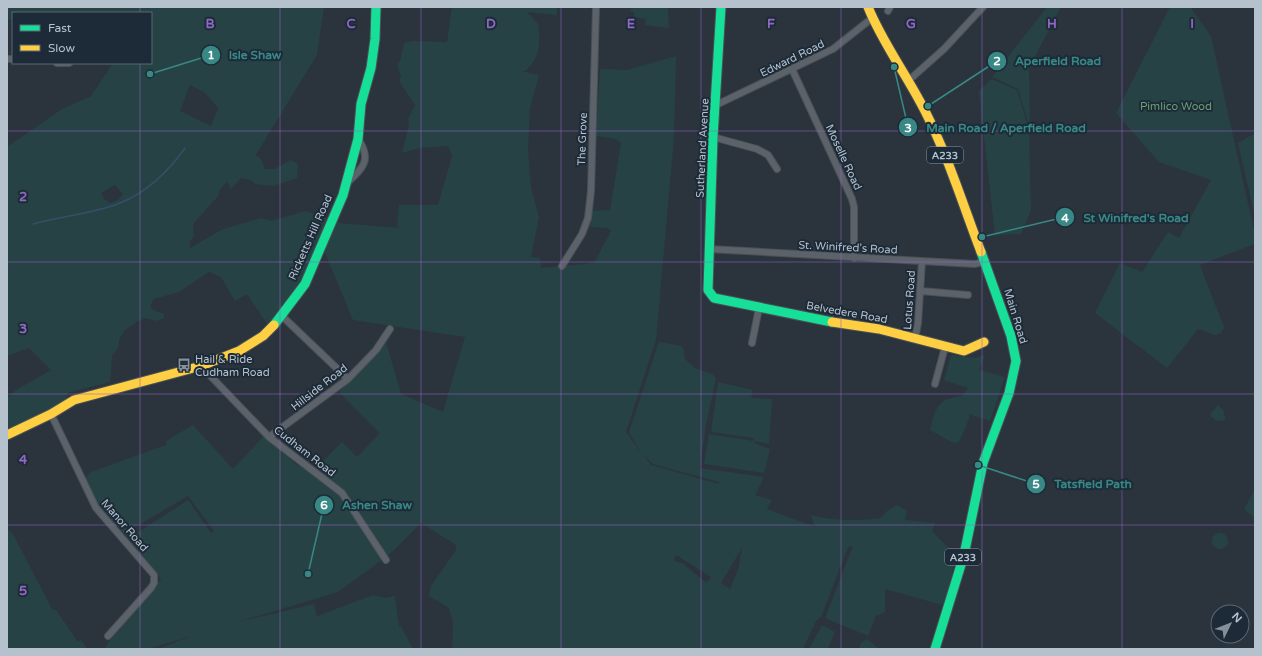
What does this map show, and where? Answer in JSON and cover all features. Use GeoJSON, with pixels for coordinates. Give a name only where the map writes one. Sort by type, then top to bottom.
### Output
{"type":"FeatureCollection","features":[{"type":"Feature","properties":{"kind":"street","name":"Ricketts Hill Road"},"geometry":{"type":"LineString","coordinates":[[7,435],[51,414],[74,400],[201,366],[239,351],[263,336],[282,316],[293,298],[305,284],[345,185],[358,139],[361,104],[371,68],[375,39],[376,7]]}},
{"type":"Feature","properties":{"kind":"street","name":"The Grove"},"geometry":{"type":"LineString","coordinates":[[562,266],[582,234],[588,218],[591,191],[596,7]]}},
{"type":"Feature","properties":{"kind":"street","name":"Sutherland Avenue"},"geometry":{"type":"LineString","coordinates":[[708,290],[713,137],[721,7]]}},
{"type":"Feature","properties":{"kind":"street","name":"Main Road"},"geometry":{"type":"LineString","coordinates":[[868,7],[871,19],[908,81],[939,139],[986,261],[1011,336],[1016,361],[1009,393],[983,463],[964,555],[935,649]]}},
{"type":"Feature","properties":{"kind":"street"},"geometry":{"type":"LineString","coordinates":[[908,81],[938,54],[983,7]]}},
{"type":"Feature","properties":{"kind":"street","name":"Edward Road"},"geometry":{"type":"LineString","coordinates":[[716,105],[832,49],[871,19]]}},
{"type":"Feature","properties":{"kind":"street","name":"Moselle Road"},"geometry":{"type":"LineString","coordinates":[[792,69],[852,199],[854,207],[854,258]]}},
{"type":"Feature","properties":{"kind":"street"},"geometry":{"type":"LineString","coordinates":[[713,137],[757,149],[768,155],[777,169]]}},
{"type":"Feature","properties":{"kind":"street","name":"St. Winifred's Road"},"geometry":{"type":"LineString","coordinates":[[709,249],[975,264],[986,261]]}},
{"type":"Feature","properties":{"kind":"street","name":"Lotus Road"},"geometry":{"type":"LineString","coordinates":[[915,339],[921,291],[922,261]]}},
{"type":"Feature","properties":{"kind":"street","name":"Belvedere Road"},"geometry":{"type":"LineString","coordinates":[[708,290],[710,296],[714,298],[822,320],[879,329],[964,351],[984,342]]}},
{"type":"Feature","properties":{"kind":"street"},"geometry":{"type":"LineString","coordinates":[[921,291],[968,295]]}},
{"type":"Feature","properties":{"kind":"street"},"geometry":{"type":"LineString","coordinates":[[752,343],[759,308]]}},
{"type":"Feature","properties":{"kind":"street"},"geometry":{"type":"LineString","coordinates":[[282,316],[348,379]]}},
{"type":"Feature","properties":{"kind":"street","name":"Hillside Road"},"geometry":{"type":"LineString","coordinates":[[269,437],[348,379],[376,350],[390,329]]}},
{"type":"Feature","properties":{"kind":"street"},"geometry":{"type":"LineString","coordinates":[[935,384],[945,347]]}},
{"type":"Feature","properties":{"kind":"street","name":"Cudham Road"},"geometry":{"type":"LineString","coordinates":[[201,366],[269,437],[342,493],[386,560]]}},
{"type":"Feature","properties":{"kind":"street","name":"Manor Road"},"geometry":{"type":"LineString","coordinates":[[51,414],[96,508],[154,575],[154,582],[151,588],[108,636]]}},
{"type":"Feature","properties":{"kind":"green space"},"geometry":{"type":"Polygon","coordinates":[[[7,7],[324,7],[317,55],[255,156],[261,159],[265,169],[275,169],[290,160],[298,164],[297,178],[273,186],[255,184],[251,180],[241,178],[231,189],[227,182],[219,191],[219,195],[193,224],[194,236],[190,241],[190,248],[223,229],[261,218],[271,221],[305,211],[329,219],[328,222],[400,228],[397,227],[399,205],[438,205],[452,156],[448,146],[420,148],[402,153],[409,125],[408,119],[415,105],[399,81],[401,76],[397,64],[400,61],[404,43],[412,41],[447,42],[452,7],[557,7],[557,15],[527,12],[538,24],[539,44],[534,61],[525,71],[520,71],[539,75],[530,108],[528,149],[531,188],[539,217],[531,257],[540,258],[541,268],[594,263],[611,231],[608,228],[590,227],[592,211],[610,210],[621,143],[616,139],[596,136],[600,69],[627,70],[676,56],[674,138],[656,340],[626,432],[642,454],[629,432],[658,344],[660,342],[681,346],[684,350],[684,358],[695,368],[712,374],[716,378],[706,425],[700,468],[764,477],[755,495],[772,500],[767,509],[815,527],[811,515],[846,520],[864,520],[881,518],[888,510],[897,505],[907,511],[905,520],[935,523],[932,531],[956,556],[947,594],[942,605],[885,589],[885,612],[876,616],[868,636],[825,618],[853,546],[848,547],[821,617],[816,621],[803,649],[452,649],[453,623],[449,608],[429,596],[431,586],[456,550],[456,545],[421,523],[390,554],[338,592],[238,622],[314,604],[317,616],[373,595],[386,598],[395,596],[399,627],[401,626],[413,649],[158,649],[191,636],[148,649],[104,649],[153,581],[161,581],[159,576],[129,539],[97,505],[84,479],[91,472],[166,445],[166,441],[193,425],[233,469],[264,436],[298,466],[299,464],[342,498],[346,495],[343,491],[316,468],[342,442],[357,457],[380,433],[339,392],[386,342],[401,394],[443,412],[465,337],[353,320],[320,241],[301,284],[269,327],[247,294],[235,301],[221,277],[209,272],[179,292],[154,299],[150,306],[153,310],[164,314],[164,318],[157,321],[146,318],[138,321],[124,331],[119,340],[119,346],[112,356],[110,382],[67,393],[66,401],[61,405],[7,432],[7,398],[16,390],[51,370],[29,348],[7,356],[7,147],[62,109],[91,96],[112,64],[152,64],[152,12],[12,12],[12,19],[7,20],[7,7]],[[190,85],[180,111],[211,126],[218,108],[205,93],[190,85]],[[115,185],[101,193],[104,199],[110,203],[118,200],[123,194],[115,185]],[[643,454],[651,465],[719,484],[719,482],[653,464],[643,454]],[[188,496],[135,527],[132,526],[134,535],[188,500],[211,533],[214,531],[188,496]],[[742,548],[721,583],[730,589],[738,570],[742,548]],[[676,555],[674,561],[682,563],[707,583],[711,577],[676,555]]]}},
{"type":"Feature","properties":{"kind":"green space"},"geometry":{"type":"Polygon","coordinates":[[[632,7],[668,7],[669,28],[645,25],[646,19],[634,17],[634,12],[630,12],[632,7]]]}},
{"type":"Feature","properties":{"kind":"green space"},"geometry":{"type":"Polygon","coordinates":[[[1047,7],[1061,7],[1029,68],[1030,128],[1018,89],[992,77],[1047,7]]]}},
{"type":"Feature","properties":{"kind":"green space","name":"Pimlico Wood"},"geometry":{"type":"Polygon","coordinates":[[[1170,7],[1190,7],[1211,36],[1255,235],[1255,244],[1200,265],[1224,327],[1221,333],[1215,335],[1198,329],[1167,368],[1095,313],[1120,263],[1142,272],[1168,232],[1179,238],[1211,180],[1159,162],[1116,113],[1170,7]]]}},
{"type":"Feature","properties":{"kind":"green space"},"geometry":{"type":"Polygon","coordinates":[[[991,79],[1017,90],[1029,130],[1031,210],[1021,234],[995,235],[979,91],[991,79]]]}},
{"type":"Feature","properties":{"kind":"green space"},"geometry":{"type":"Polygon","coordinates":[[[1255,133],[1255,212],[1254,213],[1238,143],[1255,133]]]}},
{"type":"Feature","properties":{"kind":"green space"},"geometry":{"type":"Polygon","coordinates":[[[951,355],[974,358],[985,355],[979,370],[1005,377],[990,421],[969,414],[969,419],[959,442],[953,443],[930,430],[936,410],[942,402],[947,399],[962,396],[968,388],[944,380],[951,355]]]}},
{"type":"Feature","properties":{"kind":"green space"},"geometry":{"type":"Polygon","coordinates":[[[718,382],[753,390],[751,398],[772,399],[769,444],[755,441],[754,443],[770,449],[764,473],[704,464],[709,434],[754,441],[754,438],[711,432],[718,382]]]}},
{"type":"Feature","properties":{"kind":"green space"},"geometry":{"type":"Polygon","coordinates":[[[1218,405],[1224,411],[1225,420],[1216,420],[1210,414],[1218,405]]]}},
{"type":"Feature","properties":{"kind":"green space"},"geometry":{"type":"Polygon","coordinates":[[[1255,489],[1255,518],[1244,509],[1255,489]]]}},
{"type":"Feature","properties":{"kind":"green space"},"geometry":{"type":"Polygon","coordinates":[[[7,529],[13,534],[52,609],[56,610],[78,642],[81,640],[87,649],[7,649],[7,529]]]}},
{"type":"Feature","properties":{"kind":"green space"},"geometry":{"type":"Polygon","coordinates":[[[1217,533],[1223,533],[1228,538],[1226,547],[1223,549],[1217,549],[1212,544],[1212,538],[1217,533]]]}},
{"type":"Feature","properties":{"kind":"green space"},"geometry":{"type":"Polygon","coordinates":[[[822,625],[835,632],[828,649],[809,649],[822,625]]]}},
{"type":"Feature","properties":{"kind":"green space"},"geometry":{"type":"Polygon","coordinates":[[[867,639],[879,649],[859,649],[861,643],[867,639]]]}},
{"type":"Feature","properties":{"kind":"waterway"},"geometry":{"type":"LineString","coordinates":[[33,224],[99,210],[130,199],[148,187],[164,173],[185,148]]}},
{"type":"Feature","properties":{"kind":"traffic: fast"},"geometry":{"type":"LineString","coordinates":[[274,325],[305,284],[343,195],[358,139],[361,104],[371,68],[375,39],[376,7]]}},
{"type":"Feature","properties":{"kind":"traffic: fast"},"geometry":{"type":"LineString","coordinates":[[721,7],[713,137],[708,290],[714,298],[832,322]]}},
{"type":"Feature","properties":{"kind":"traffic: fast"},"geometry":{"type":"LineString","coordinates":[[935,649],[964,555],[983,463],[1009,393],[1016,361],[1011,336],[981,252]]}},
{"type":"Feature","properties":{"kind":"traffic: slow"},"geometry":{"type":"LineString","coordinates":[[868,7],[874,21],[918,98],[933,128],[948,163],[981,252]]}},
{"type":"Feature","properties":{"kind":"traffic: slow"},"geometry":{"type":"LineString","coordinates":[[832,322],[879,329],[964,351],[984,342]]}},
{"type":"Feature","properties":{"kind":"traffic: slow"},"geometry":{"type":"LineString","coordinates":[[7,435],[51,414],[74,400],[201,366],[239,351],[263,336],[274,325]]}},
{"type":"Feature","properties":{"kind":"place","name":"Main Road / Aperfield Road"},"geometry":{"type":"Point","coordinates":[894,67]}},
{"type":"Feature","properties":{"kind":"place","name":"Isle Shaw"},"geometry":{"type":"Point","coordinates":[150,74]}},
{"type":"Feature","properties":{"kind":"place","name":"Aperfield Road"},"geometry":{"type":"Point","coordinates":[928,106]}},
{"type":"Feature","properties":{"kind":"place","name":"St Winifred's Road"},"geometry":{"type":"Point","coordinates":[982,237]}},
{"type":"Feature","properties":{"kind":"place","name":"Hail & Ride Cudham Road"},"geometry":{"type":"Point","coordinates":[184,365]}},
{"type":"Feature","properties":{"kind":"place","name":"Tatsfield Path"},"geometry":{"type":"Point","coordinates":[978,465]}},
{"type":"Feature","properties":{"kind":"place","name":"Ashen Shaw"},"geometry":{"type":"Point","coordinates":[308,574]}}]}
